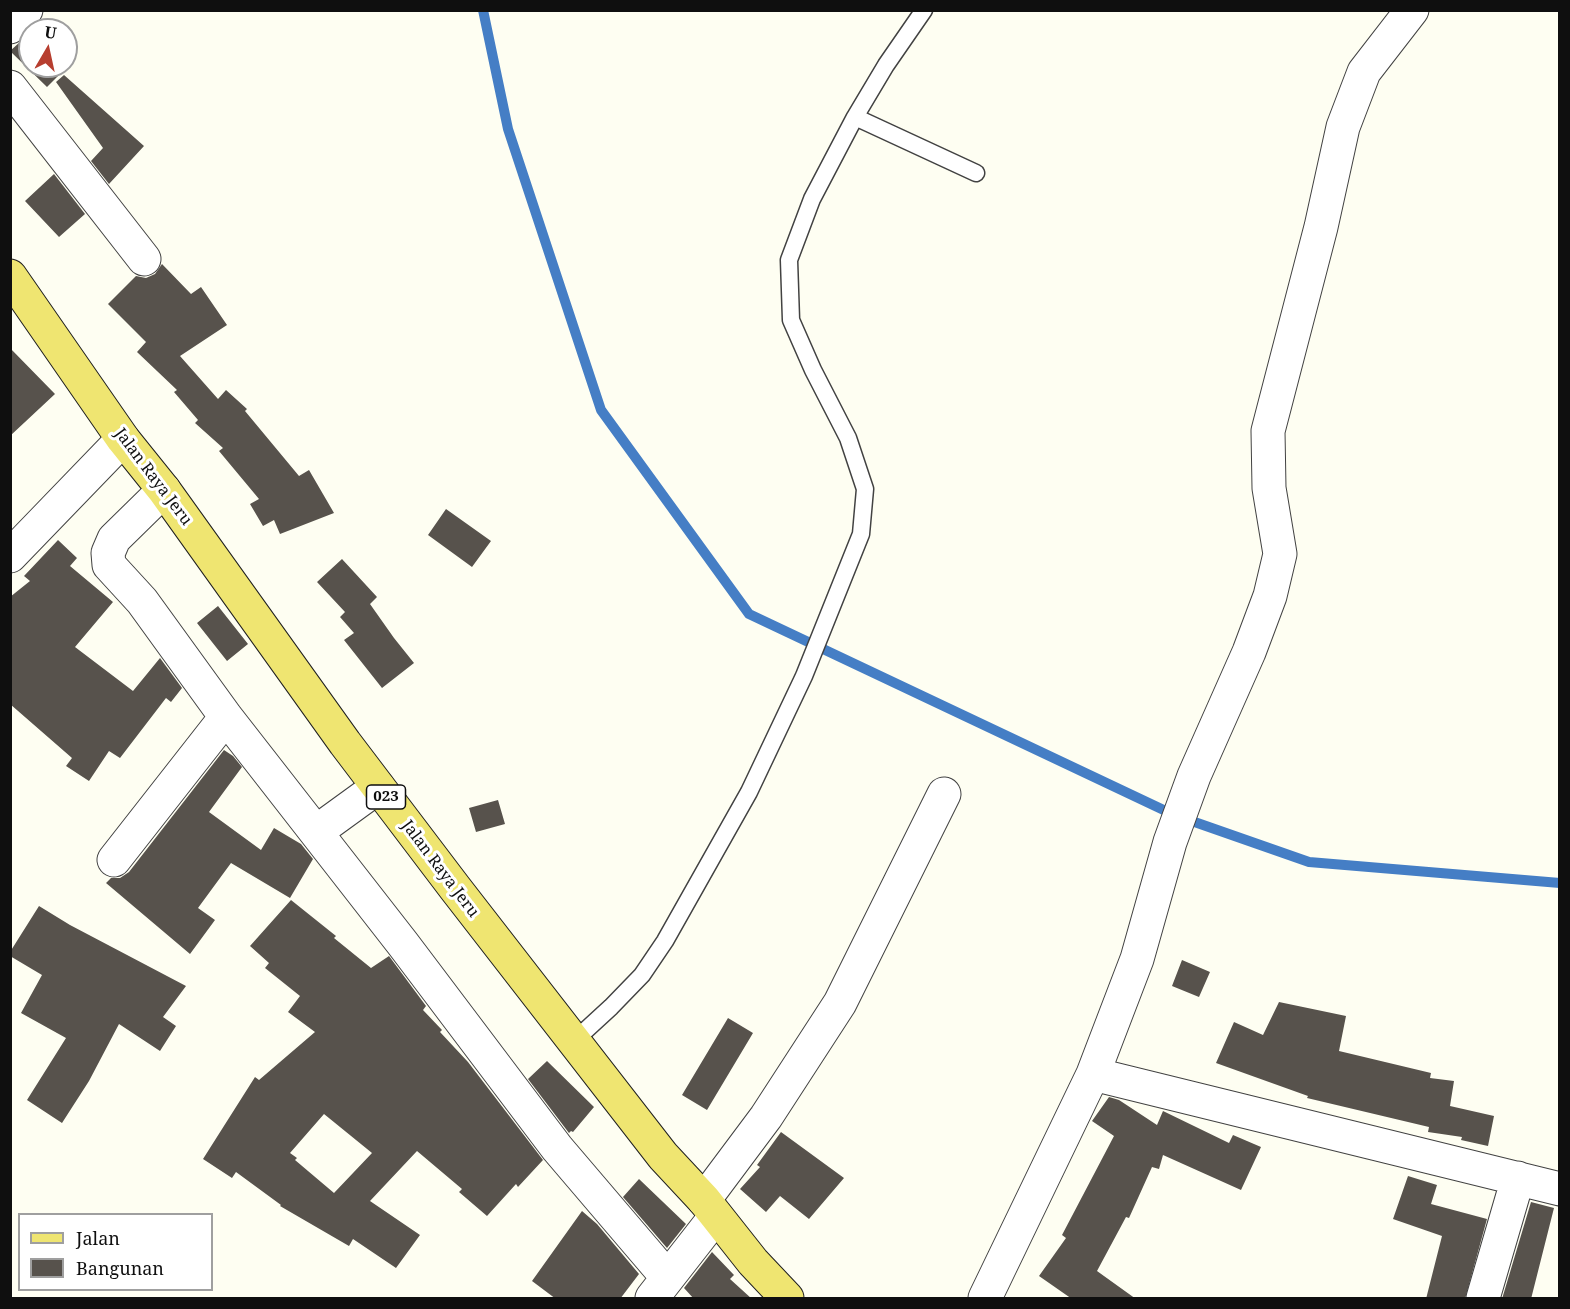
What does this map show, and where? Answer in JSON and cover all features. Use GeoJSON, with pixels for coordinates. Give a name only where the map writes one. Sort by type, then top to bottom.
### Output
{"type":"FeatureCollection","features":[{"type":"Feature","properties":{"kind":"main road","name":"Jalan Raya Jeru"},"geometry":{"type":"LineString","coordinates":[[13,286],[123,439],[164,490],[378,787],[663,1156],[787,1299]]}},
{"type":"Feature","properties":{"kind":"street"},"geometry":{"type":"LineString","coordinates":[[10,27],[26,10]]}},
{"type":"Feature","properties":{"kind":"street"},"geometry":{"type":"LineString","coordinates":[[985,1299],[1093,1074],[1137,959],[1170,842],[1194,776],[1249,652],[1270,596],[1280,554],[1269,488],[1268,431],[1321,227],[1343,127],[1364,72],[1412,10]]}},
{"type":"Feature","properties":{"kind":"street"},"geometry":{"type":"LineString","coordinates":[[10,87],[144,259]]}},
{"type":"Feature","properties":{"kind":"street"},"geometry":{"type":"LineString","coordinates":[[10,556],[123,439]]}},
{"type":"Feature","properties":{"kind":"street"},"geometry":{"type":"LineString","coordinates":[[164,490],[114,539],[108,553],[109,565],[142,602],[226,717],[557,1148],[659,1288],[840,1003],[944,794]]}},
{"type":"Feature","properties":{"kind":"street"},"geometry":{"type":"LineString","coordinates":[[114,860],[226,717]]}},
{"type":"Feature","properties":{"kind":"street"},"geometry":{"type":"LineString","coordinates":[[316,832],[378,787]]}},
{"type":"Feature","properties":{"kind":"street"},"geometry":{"type":"LineString","coordinates":[[1093,1074],[1560,1189]]}},
{"type":"Feature","properties":{"kind":"street"},"geometry":{"type":"LineString","coordinates":[[1483,1299],[1518,1178]]}},
{"type":"Feature","properties":{"kind":"lane"},"geometry":{"type":"LineString","coordinates":[[574,1041],[642,975],[665,940],[749,792],[804,676],[861,534],[865,489],[848,438],[791,320],[789,260],[812,199],[855,117],[886,65],[924,10]]}},
{"type":"Feature","properties":{"kind":"lane"},"geometry":{"type":"LineString","coordinates":[[855,117],[976,173]]}},
{"type":"Feature","properties":{"kind":"building"},"geometry":{"type":"Polygon","coordinates":[[[18,44],[18,59],[10,51],[18,44]]]}},
{"type":"Feature","properties":{"kind":"building"},"geometry":{"type":"Polygon","coordinates":[[[38,78],[56,78],[47,87],[38,78]]]}},
{"type":"Feature","properties":{"kind":"building"},"geometry":{"type":"Polygon","coordinates":[[[61,78],[67,78],[144,146],[109,184],[91,161],[103,148],[56,82],[61,78]]]}},
{"type":"Feature","properties":{"kind":"building"},"geometry":{"type":"Polygon","coordinates":[[[54,174],[85,214],[59,237],[25,201],[54,174]]]}},
{"type":"Feature","properties":{"kind":"building"},"geometry":{"type":"Polygon","coordinates":[[[162,264],[191,294],[201,287],[227,325],[180,356],[218,399],[226,390],[247,409],[245,411],[299,476],[309,470],[334,513],[280,534],[274,520],[263,526],[250,504],[259,499],[219,451],[223,448],[195,423],[198,420],[174,392],[177,390],[137,352],[146,342],[108,304],[136,276],[146,278],[155,274],[162,264]]]}},
{"type":"Feature","properties":{"kind":"building"},"geometry":{"type":"Polygon","coordinates":[[[10,348],[55,394],[10,436],[10,348]]]}},
{"type":"Feature","properties":{"kind":"building"},"geometry":{"type":"Polygon","coordinates":[[[446,509],[491,541],[472,567],[428,535],[446,509]]]}},
{"type":"Feature","properties":{"kind":"building"},"geometry":{"type":"Polygon","coordinates":[[[58,540],[77,558],[70,566],[113,602],[75,647],[133,691],[160,658],[182,688],[171,702],[166,698],[120,758],[109,751],[89,781],[66,766],[72,758],[10,704],[10,597],[30,581],[24,576],[58,540]]]}},
{"type":"Feature","properties":{"kind":"building"},"geometry":{"type":"Polygon","coordinates":[[[342,559],[377,597],[370,604],[414,663],[382,688],[344,640],[354,633],[340,617],[345,612],[317,582],[342,559]]]}},
{"type":"Feature","properties":{"kind":"building"},"geometry":{"type":"Polygon","coordinates":[[[218,606],[248,644],[227,661],[197,623],[218,606]]]}},
{"type":"Feature","properties":{"kind":"building"},"geometry":{"type":"Polygon","coordinates":[[[224,750],[233,756],[242,767],[209,812],[261,850],[274,828],[301,844],[313,859],[290,898],[231,863],[198,908],[215,920],[190,954],[106,883],[111,878],[120,878],[129,872],[224,750]]]}},
{"type":"Feature","properties":{"kind":"building"},"geometry":{"type":"Polygon","coordinates":[[[498,800],[505,824],[476,832],[469,808],[498,800]]]}},
{"type":"Feature","properties":{"kind":"building"},"geometry":{"type":"Polygon","coordinates":[[[291,900],[371,968],[389,956],[426,1006],[423,1010],[468,1062],[543,1160],[518,1187],[516,1184],[487,1216],[459,1192],[462,1189],[417,1151],[370,1201],[420,1235],[396,1268],[353,1239],[349,1246],[280,1206],[236,1172],[232,1178],[203,1159],[255,1077],[259,1080],[315,1032],[288,1012],[300,996],[265,968],[269,963],[250,946],[291,900]],[[324,1114],[290,1153],[297,1158],[295,1160],[334,1193],[372,1153],[324,1114]]]}},
{"type":"Feature","properties":{"kind":"building"},"geometry":{"type":"Polygon","coordinates":[[[39,906],[70,925],[186,986],[163,1017],[176,1026],[160,1051],[119,1024],[89,1081],[62,1123],[27,1100],[66,1038],[21,1013],[42,975],[10,956],[10,952],[39,906]]]}},
{"type":"Feature","properties":{"kind":"building"},"geometry":{"type":"Polygon","coordinates":[[[1182,960],[1210,972],[1199,997],[1172,986],[1182,960]]]}},
{"type":"Feature","properties":{"kind":"building"},"geometry":{"type":"Polygon","coordinates":[[[1279,1002],[1346,1016],[1339,1051],[1431,1073],[1430,1078],[1454,1081],[1450,1106],[1494,1116],[1488,1146],[1461,1140],[1462,1137],[1428,1132],[1429,1127],[1307,1098],[1308,1096],[1216,1063],[1234,1022],[1263,1035],[1279,1002]]]}},
{"type":"Feature","properties":{"kind":"building"},"geometry":{"type":"Polygon","coordinates":[[[728,1018],[753,1033],[707,1110],[682,1095],[728,1018]]]}},
{"type":"Feature","properties":{"kind":"building"},"geometry":{"type":"Polygon","coordinates":[[[547,1061],[594,1107],[573,1132],[569,1133],[528,1079],[547,1061]]]}},
{"type":"Feature","properties":{"kind":"building"},"geometry":{"type":"Polygon","coordinates":[[[1109,1097],[1119,1100],[1157,1125],[1163,1111],[1229,1143],[1233,1135],[1261,1147],[1241,1190],[1163,1155],[1159,1169],[1152,1167],[1129,1218],[1126,1217],[1097,1271],[1136,1299],[1072,1299],[1039,1276],[1066,1238],[1062,1235],[1114,1136],[1092,1121],[1109,1097]]]}},
{"type":"Feature","properties":{"kind":"building"},"geometry":{"type":"Polygon","coordinates":[[[781,1132],[844,1178],[809,1219],[780,1196],[766,1212],[740,1189],[760,1167],[757,1165],[781,1132]]]}},
{"type":"Feature","properties":{"kind":"building"},"geometry":{"type":"Polygon","coordinates":[[[1408,1176],[1437,1185],[1431,1204],[1487,1219],[1465,1299],[1426,1299],[1442,1236],[1393,1219],[1408,1176]]]}},
{"type":"Feature","properties":{"kind":"building"},"geometry":{"type":"Polygon","coordinates":[[[639,1179],[686,1224],[667,1248],[623,1197],[639,1179]]]}},
{"type":"Feature","properties":{"kind":"building"},"geometry":{"type":"Polygon","coordinates":[[[1531,1202],[1554,1208],[1531,1299],[1502,1299],[1531,1202]]]}},
{"type":"Feature","properties":{"kind":"building"},"geometry":{"type":"Polygon","coordinates":[[[582,1211],[597,1224],[639,1274],[620,1299],[556,1299],[532,1281],[582,1211]]]}},
{"type":"Feature","properties":{"kind":"building"},"geometry":{"type":"Polygon","coordinates":[[[712,1252],[734,1275],[730,1279],[752,1299],[694,1299],[684,1288],[712,1252]]]}},
{"type":"Feature","properties":{"kind":"waterway"},"geometry":{"type":"LineString","coordinates":[[483,10],[508,129],[601,410],[749,614],[1170,813]]}},
{"type":"Feature","properties":{"kind":"waterway"},"geometry":{"type":"LineString","coordinates":[[1186,819],[1309,862],[1560,883]]}}]}
